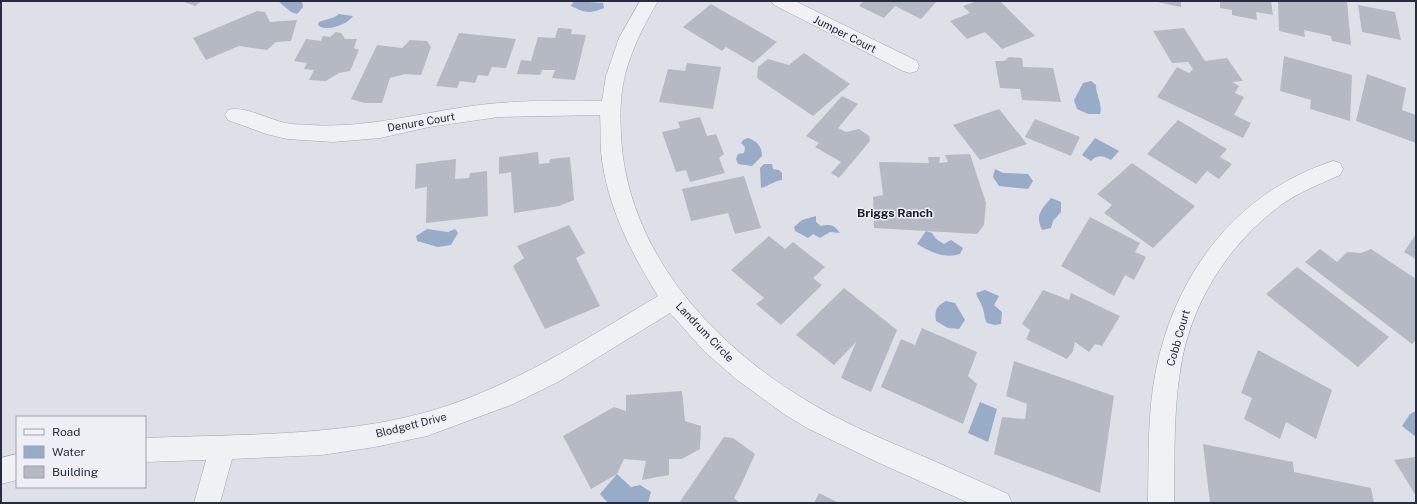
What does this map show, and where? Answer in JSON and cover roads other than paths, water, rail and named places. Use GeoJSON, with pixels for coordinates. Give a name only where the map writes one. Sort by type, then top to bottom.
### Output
{"type":"FeatureCollection","features":[{"type":"Feature","properties":{"kind":"street","name":"Landrum Circle"},"geometry":{"type":"LineString","coordinates":[[649,1],[639,15],[626,40],[617,66],[610,108],[609,130],[612,162],[619,195],[632,229],[649,264],[673,299],[717,347],[753,378],[794,406],[840,432],[984,500]]}},
{"type":"Feature","properties":{"kind":"street","name":"Jumper Court"},"geometry":{"type":"LineString","coordinates":[[780,1],[910,66]]}},
{"type":"Feature","properties":{"kind":"street","name":"Denure Court"},"geometry":{"type":"LineString","coordinates":[[236,115],[266,126],[287,131],[333,134],[380,130],[429,120],[499,110],[610,108]]}},
{"type":"Feature","properties":{"kind":"street","name":"Cobb Court"},"geometry":{"type":"LineString","coordinates":[[1161,503],[1164,399],[1171,354],[1183,314],[1200,279],[1221,248],[1246,222],[1274,199],[1305,181],[1333,169]]}},
{"type":"Feature","properties":{"kind":"street","name":"Blodgett Drive"},"geometry":{"type":"LineString","coordinates":[[146,450],[322,443],[375,435],[427,424],[502,397],[549,374],[673,299]]}},
{"type":"Feature","properties":{"kind":"street"},"geometry":{"type":"LineString","coordinates":[[207,503],[224,447]]}},
{"type":"Feature","properties":{"kind":"street"},"geometry":{"type":"LineString","coordinates":[[1,472],[16,468]]}},
{"type":"Feature","properties":{"kind":"water"},"geometry":{"type":"Polygon","coordinates":[[[278,1],[302,1],[303,7],[297,14],[291,12],[278,1]]]}},
{"type":"Feature","properties":{"kind":"water"},"geometry":{"type":"Polygon","coordinates":[[[574,1],[603,3],[604,8],[587,12],[571,6],[574,1]]]}},
{"type":"Feature","properties":{"kind":"water"},"geometry":{"type":"Polygon","coordinates":[[[339,14],[353,16],[347,22],[331,28],[318,25],[319,22],[339,14]]]}},
{"type":"Feature","properties":{"kind":"water"},"geometry":{"type":"Polygon","coordinates":[[[1091,81],[1096,85],[1101,107],[1100,114],[1088,114],[1077,109],[1074,100],[1083,83],[1091,81]]]}},
{"type":"Feature","properties":{"kind":"water"},"geometry":{"type":"Polygon","coordinates":[[[748,138],[758,144],[762,152],[762,156],[752,166],[738,164],[736,159],[738,154],[744,153],[745,147],[741,143],[743,140],[748,138]]]}},
{"type":"Feature","properties":{"kind":"water"},"geometry":{"type":"Polygon","coordinates":[[[1095,138],[1119,151],[1111,160],[1101,156],[1096,157],[1091,161],[1082,155],[1095,138]]]}},
{"type":"Feature","properties":{"kind":"water"},"geometry":{"type":"Polygon","coordinates":[[[764,164],[772,164],[773,169],[779,170],[782,173],[782,180],[776,181],[761,188],[760,168],[764,164]]]}},
{"type":"Feature","properties":{"kind":"water"},"geometry":{"type":"Polygon","coordinates":[[[995,169],[1003,173],[1028,174],[1033,181],[1028,189],[999,186],[993,177],[995,169]]]}},
{"type":"Feature","properties":{"kind":"water"},"geometry":{"type":"Polygon","coordinates":[[[1051,198],[1061,202],[1061,212],[1053,221],[1051,228],[1042,230],[1039,216],[1044,206],[1051,198]]]}},
{"type":"Feature","properties":{"kind":"water"},"geometry":{"type":"Polygon","coordinates":[[[816,216],[816,222],[821,226],[832,226],[840,233],[830,232],[820,238],[813,234],[808,238],[795,231],[794,227],[802,220],[816,216]]]}},
{"type":"Feature","properties":{"kind":"water"},"geometry":{"type":"Polygon","coordinates":[[[427,229],[448,232],[455,229],[458,233],[451,245],[438,247],[417,241],[416,236],[427,229]]]}},
{"type":"Feature","properties":{"kind":"water"},"geometry":{"type":"Polygon","coordinates":[[[926,231],[932,233],[936,239],[944,244],[951,240],[963,248],[960,254],[948,256],[938,254],[917,244],[926,231]]]}},
{"type":"Feature","properties":{"kind":"water"},"geometry":{"type":"Polygon","coordinates":[[[985,290],[999,296],[994,305],[1002,312],[1001,324],[995,325],[987,323],[986,321],[976,293],[985,290]]]}},
{"type":"Feature","properties":{"kind":"water"},"geometry":{"type":"Polygon","coordinates":[[[946,301],[955,303],[965,320],[959,329],[948,328],[936,321],[935,314],[937,309],[946,301]]]}},
{"type":"Feature","properties":{"kind":"water"},"geometry":{"type":"Polygon","coordinates":[[[980,402],[997,409],[988,442],[968,433],[980,402]]]}},
{"type":"Feature","properties":{"kind":"water"},"geometry":{"type":"Polygon","coordinates":[[[1416,411],[1416,437],[1402,426],[1410,414],[1416,411]]]}},
{"type":"Feature","properties":{"kind":"water"},"geometry":{"type":"Polygon","coordinates":[[[617,474],[631,487],[640,485],[651,492],[648,503],[608,503],[600,494],[617,474]]]}},
{"type":"Feature","properties":{"kind":"district","name":"Briggs Ranch"},"geometry":{"type":"Point","coordinates":[895,213]}}]}
